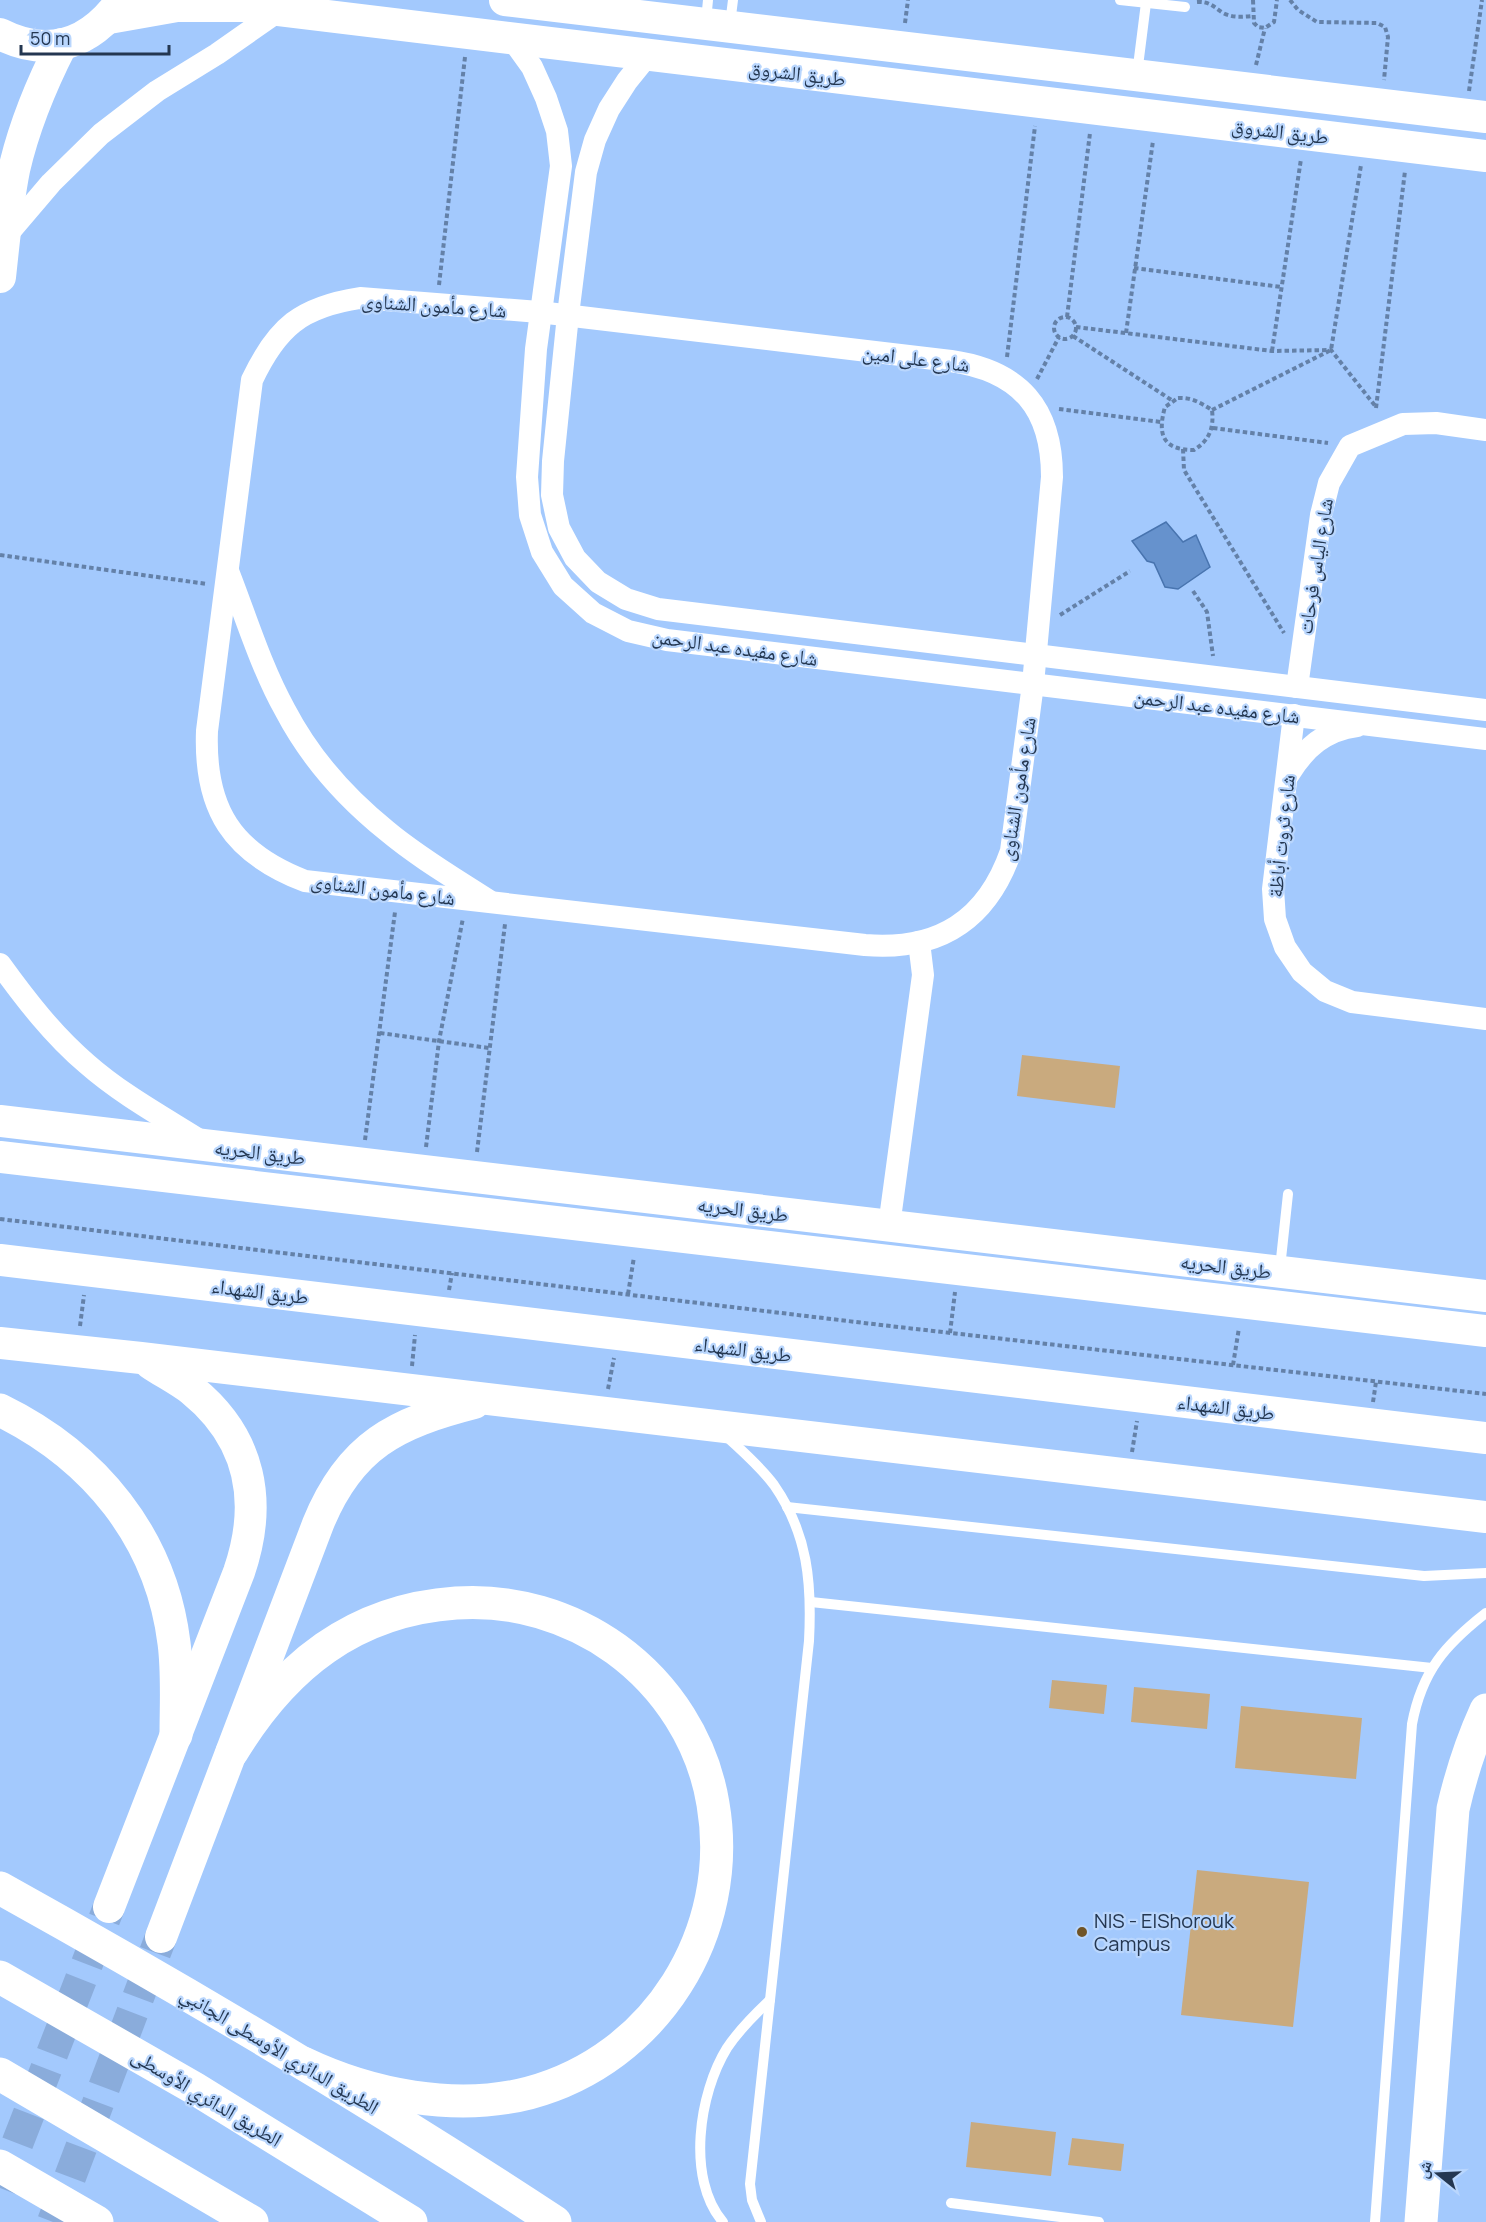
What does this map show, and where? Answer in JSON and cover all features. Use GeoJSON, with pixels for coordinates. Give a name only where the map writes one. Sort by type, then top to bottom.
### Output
{"type":"FeatureCollection","features":[{"type":"Feature","properties":{"kind":"highway"},"geometry":{"type":"LineString","coordinates":[[0,1410],[51,1439],[74,1458],[96,1479],[134,1527],[160,1582],[168,1612],[177,1672],[176,1735]]}},
{"type":"Feature","properties":{"kind":"highway"},"geometry":{"type":"LineString","coordinates":[[232,1752],[249,1723],[277,1689],[319,1651],[347,1633],[377,1619],[409,1609],[470,1602],[499,1603],[527,1608],[572,1623],[606,1641],[629,1658],[669,1699],[698,1748],[710,1786],[717,1825],[717,1864],[711,1903],[699,1941],[682,1976],[659,2009],[632,2037],[600,2061],[566,2080],[529,2093],[490,2099],[462,2100],[435,2099],[380,2090],[328,2074],[303,2063]]}},
{"type":"Feature","properties":{"kind":"highway"},"geometry":{"type":"LineString","coordinates":[[1421,2222],[1453,1809],[1465,1763],[1486,1710]]}},
{"type":"Feature","properties":{"kind":"highway","name":"الطريق الدائري الأوسطى الجانبي"},"geometry":{"type":"LineString","coordinates":[[0,1888],[149,1971],[303,2063],[555,2222]]}},
{"type":"Feature","properties":{"kind":"highway","name":"الطريق الدائري الأوسطى"},"geometry":{"type":"LineString","coordinates":[[0,1977],[203,2094],[411,2222]]}},
{"type":"Feature","properties":{"kind":"highway"},"geometry":{"type":"LineString","coordinates":[[0,2074],[252,2222]]}},
{"type":"Feature","properties":{"kind":"highway"},"geometry":{"type":"LineString","coordinates":[[0,2166],[97,2222]]}},
{"type":"Feature","properties":{"kind":"street","name":"طريق الشروق"},"geometry":{"type":"LineString","coordinates":[[505,0],[719,13],[1137,75],[1476,115]]}},
{"type":"Feature","properties":{"kind":"street","name":"طريق الشروق"},"geometry":{"type":"LineString","coordinates":[[116,9],[222,5],[280,10],[1486,156]]}},
{"type":"Feature","properties":{"kind":"street"},"geometry":{"type":"LineString","coordinates":[[0,34],[28,44],[45,46],[62,44],[88,35],[116,9]]}},
{"type":"Feature","properties":{"kind":"street"},"geometry":{"type":"LineString","coordinates":[[5,237],[51,183],[102,134],[157,91],[217,54],[280,10]]}},
{"type":"Feature","properties":{"kind":"street","name":"شارع مفيده عبد الرحمن"},"geometry":{"type":"LineString","coordinates":[[511,38],[532,67],[546,98],[556,131],[561,166],[540,312],[527,477],[530,515],[542,552],[563,586],[593,613],[628,631],[667,640],[1486,739]]}},
{"type":"Feature","properties":{"kind":"street"},"geometry":{"type":"LineString","coordinates":[[0,277],[14,170],[22,137],[38,95],[62,44]]}},
{"type":"Feature","properties":{"kind":"street","name":"شارع مفيده عبد الرحمن"},"geometry":{"type":"LineString","coordinates":[[648,55],[627,81],[609,110],[595,140],[586,172],[553,461],[552,495],[559,528],[575,558],[598,582],[626,599],[658,609],[1486,710]]}},
{"type":"Feature","properties":{"kind":"street","name":"شارع مأمون الشناوى"},"geometry":{"type":"LineString","coordinates":[[540,312],[360,298],[332,302],[305,314],[282,332],[264,354],[252,380],[207,731],[206,759],[210,786],[220,813],[236,836],[256,855],[279,871],[305,881],[889,947],[919,942],[935,938],[956,927],[975,912],[991,894],[1003,873],[1011,851],[1033,684]]}},
{"type":"Feature","properties":{"kind":"street","name":"شارع على امين"},"geometry":{"type":"LineString","coordinates":[[540,312],[976,365],[1004,378],[1018,388],[1031,402],[1046,428],[1052,452],[1052,477],[1033,684]]}},
{"type":"Feature","properties":{"kind":"street"},"geometry":{"type":"LineString","coordinates":[[1350,446],[1403,424],[1436,423],[1486,430]]}},
{"type":"Feature","properties":{"kind":"street","name":"شارع الياس فرحات"},"geometry":{"type":"LineString","coordinates":[[1297,687],[1321,515],[1329,483],[1350,446]]}},
{"type":"Feature","properties":{"kind":"street"},"geometry":{"type":"LineString","coordinates":[[226,577],[285,710],[313,755],[348,796],[387,832],[499,904]]}},
{"type":"Feature","properties":{"kind":"street"},"geometry":{"type":"LineString","coordinates":[[1297,687],[1312,703],[1294,715],[1277,699],[1297,687]]}},
{"type":"Feature","properties":{"kind":"street","name":"شارع ثروت أباظة"},"geometry":{"type":"LineString","coordinates":[[1294,715],[1274,889],[1275,919],[1284,947],[1302,972],[1325,991],[1352,1002],[1486,1019]]}},
{"type":"Feature","properties":{"kind":"street"},"geometry":{"type":"LineString","coordinates":[[1287,778],[1300,756],[1319,739],[1343,728],[1368,725]]}},
{"type":"Feature","properties":{"kind":"street"},"geometry":{"type":"LineString","coordinates":[[889,1226],[923,975],[919,942]]}},
{"type":"Feature","properties":{"kind":"street"},"geometry":{"type":"LineString","coordinates":[[0,964],[53,1032],[87,1065],[207,1146]]}},
{"type":"Feature","properties":{"kind":"street","name":"طريق الحريه"},"geometry":{"type":"LineString","coordinates":[[4,1119],[423,1172],[1486,1296]]}},
{"type":"Feature","properties":{"kind":"street","name":"طريق الحريه"},"geometry":{"type":"LineString","coordinates":[[0,1157],[1486,1331]]}},
{"type":"Feature","properties":{"kind":"street","name":"طريق الشهداء"},"geometry":{"type":"LineString","coordinates":[[0,1260],[1486,1438]]}},
{"type":"Feature","properties":{"kind":"street"},"geometry":{"type":"LineString","coordinates":[[0,1343],[410,1389],[1486,1517]]}},
{"type":"Feature","properties":{"kind":"street"},"geometry":{"type":"LineString","coordinates":[[109,1908],[246,1552],[250,1532],[251,1491],[240,1452],[219,1418],[192,1390],[141,1358]]}},
{"type":"Feature","properties":{"kind":"street"},"geometry":{"type":"LineString","coordinates":[[161,1937],[326,1505],[347,1470],[377,1442],[394,1431],[426,1416],[490,1399]]}},
{"type":"Feature","properties":{"kind":"lane"},"geometry":{"type":"LineString","coordinates":[[1120,0],[1185,7]]}},
{"type":"Feature","properties":{"kind":"lane"},"geometry":{"type":"LineString","coordinates":[[1137,75],[1146,3]]}},
{"type":"Feature","properties":{"kind":"lane"},"geometry":{"type":"LineString","coordinates":[[1279,1272],[1288,1194]]}},
{"type":"Feature","properties":{"kind":"lane"},"geometry":{"type":"LineString","coordinates":[[717,1426],[757,1464],[773,1484],[787,1507],[805,1553],[810,1578],[808,1641],[750,2184],[752,2200],[761,2222]]}},
{"type":"Feature","properties":{"kind":"lane"},"geometry":{"type":"LineString","coordinates":[[787,1507],[1424,1576],[1486,1573]]}},
{"type":"Feature","properties":{"kind":"lane"},"geometry":{"type":"LineString","coordinates":[[811,1602],[1432,1668]]}},
{"type":"Feature","properties":{"kind":"lane"},"geometry":{"type":"LineString","coordinates":[[1375,2222],[1412,1724],[1419,1694],[1432,1668],[1448,1645],[1486,1613]]}},
{"type":"Feature","properties":{"kind":"lane"},"geometry":{"type":"LineString","coordinates":[[723,2222],[710,2204],[702,2174],[701,2130],[704,2109],[709,2088],[727,2049],[747,2023],[770,2001]]}},
{"type":"Feature","properties":{"kind":"lane"},"geometry":{"type":"LineString","coordinates":[[951,2203],[1099,2222]]}},
{"type":"Feature","properties":{"kind":"path"},"geometry":{"type":"LineString","coordinates":[[1253,0],[1254,23],[1258,27],[1265,28],[1274,22],[1277,0]]}},
{"type":"Feature","properties":{"kind":"path"},"geometry":{"type":"LineString","coordinates":[[1290,0],[1298,10],[1317,22],[1377,23],[1385,27],[1388,37],[1381,104]]}},
{"type":"Feature","properties":{"kind":"path"},"geometry":{"type":"LineString","coordinates":[[1476,115],[1482,0]]}},
{"type":"Feature","properties":{"kind":"path"},"geometry":{"type":"LineString","coordinates":[[1185,7],[1203,2],[1213,5],[1224,13],[1238,17],[1252,16]]}},
{"type":"Feature","properties":{"kind":"path"},"geometry":{"type":"LineString","coordinates":[[1251,89],[1265,28]]}},
{"type":"Feature","properties":{"kind":"path"},"geometry":{"type":"LineString","coordinates":[[437,304],[468,33]]}},
{"type":"Feature","properties":{"kind":"path"},"geometry":{"type":"LineString","coordinates":[[1004,378],[1038,102]]}},
{"type":"Feature","properties":{"kind":"path"},"geometry":{"type":"LineString","coordinates":[[1067,317],[1093,109]]}},
{"type":"Feature","properties":{"kind":"path"},"geometry":{"type":"LineString","coordinates":[[1126,333],[1157,116]]}},
{"type":"Feature","properties":{"kind":"path"},"geometry":{"type":"LineString","coordinates":[[1272,351],[1305,134]]}},
{"type":"Feature","properties":{"kind":"path"},"geometry":{"type":"LineString","coordinates":[[1365,141],[1331,350],[1376,407]]}},
{"type":"Feature","properties":{"kind":"path"},"geometry":{"type":"LineString","coordinates":[[1372,436],[1408,147]]}},
{"type":"Feature","properties":{"kind":"path"},"geometry":{"type":"LineString","coordinates":[[1134,268],[1281,287]]}},
{"type":"Feature","properties":{"kind":"path"},"geometry":{"type":"LineString","coordinates":[[1067,317],[1076,327]]}},
{"type":"Feature","properties":{"kind":"path"},"geometry":{"type":"LineString","coordinates":[[1067,317],[1055,324],[1056,334],[1069,339],[1076,327]]}},
{"type":"Feature","properties":{"kind":"path"},"geometry":{"type":"LineString","coordinates":[[1076,327],[1272,351],[1331,350]]}},
{"type":"Feature","properties":{"kind":"path"},"geometry":{"type":"LineString","coordinates":[[1072,336],[1173,400]]}},
{"type":"Feature","properties":{"kind":"path"},"geometry":{"type":"LineString","coordinates":[[1059,337],[1031,402],[1161,422]]}},
{"type":"Feature","properties":{"kind":"path"},"geometry":{"type":"LineString","coordinates":[[1212,410],[1331,350]]}},
{"type":"Feature","properties":{"kind":"path"},"geometry":{"type":"LineString","coordinates":[[1187,398],[1201,402],[1212,410],[1213,428],[1199,447],[1194,450],[1169,445],[1163,438],[1161,422],[1165,407],[1173,400],[1187,398]]}},
{"type":"Feature","properties":{"kind":"path"},"geometry":{"type":"LineString","coordinates":[[1213,428],[1350,446]]}},
{"type":"Feature","properties":{"kind":"path"},"geometry":{"type":"LineString","coordinates":[[1184,449],[1184,470],[1300,659]]}},
{"type":"Feature","properties":{"kind":"path"},"geometry":{"type":"LineString","coordinates":[[0,555],[226,577]]}},
{"type":"Feature","properties":{"kind":"path"},"geometry":{"type":"LineString","coordinates":[[1038,629],[1130,571]]}},
{"type":"Feature","properties":{"kind":"path"},"geometry":{"type":"LineString","coordinates":[[1193,591],[1207,612],[1216,677]]}},
{"type":"Feature","properties":{"kind":"path"},"geometry":{"type":"LineString","coordinates":[[362,1164],[398,892]]}},
{"type":"Feature","properties":{"kind":"path"},"geometry":{"type":"LineString","coordinates":[[423,1172],[439,1041],[466,900]]}},
{"type":"Feature","properties":{"kind":"path"},"geometry":{"type":"LineString","coordinates":[[474,1178],[489,1048],[499,904]]}},
{"type":"Feature","properties":{"kind":"path"},"geometry":{"type":"LineString","coordinates":[[380,1033],[489,1048]]}},
{"type":"Feature","properties":{"kind":"path"},"geometry":{"type":"LineString","coordinates":[[0,1219],[950,1333],[1486,1394]]}},
{"type":"Feature","properties":{"kind":"path"},"geometry":{"type":"LineString","coordinates":[[628,1294],[638,1232]]}},
{"type":"Feature","properties":{"kind":"path"},"geometry":{"type":"LineString","coordinates":[[950,1333],[958,1269]]}},
{"type":"Feature","properties":{"kind":"path"},"geometry":{"type":"LineString","coordinates":[[77,1352],[87,1270]]}},
{"type":"Feature","properties":{"kind":"path"},"geometry":{"type":"LineString","coordinates":[[1233,1365],[1243,1303]]}},
{"type":"Feature","properties":{"kind":"path"},"geometry":{"type":"LineString","coordinates":[[410,1389],[417,1310]]}},
{"type":"Feature","properties":{"kind":"path"},"geometry":{"type":"LineString","coordinates":[[603,1412],[619,1334]]}},
{"type":"Feature","properties":{"kind":"path"},"geometry":{"type":"LineString","coordinates":[[1130,1475],[1140,1396]]}},
{"type":"Feature","properties":{"kind":"shaded area"},"geometry":{"type":"Polygon","coordinates":[[[1022,1055],[1120,1066],[1115,1108],[1017,1096],[1022,1055]]]}},
{"type":"Feature","properties":{"kind":"shaded area"},"geometry":{"type":"Polygon","coordinates":[[[1052,1680],[1107,1685],[1104,1714],[1049,1708],[1052,1680]]]}},
{"type":"Feature","properties":{"kind":"shaded area"},"geometry":{"type":"Polygon","coordinates":[[[1134,1687],[1210,1694],[1207,1729],[1131,1722],[1134,1687]]]}},
{"type":"Feature","properties":{"kind":"shaded area"},"geometry":{"type":"Polygon","coordinates":[[[1241,1706],[1362,1718],[1356,1779],[1235,1768],[1241,1706]]]}},
{"type":"Feature","properties":{"kind":"shaded area"},"geometry":{"type":"Polygon","coordinates":[[[1197,1870],[1309,1882],[1293,2027],[1181,2015],[1197,1870]]]}},
{"type":"Feature","properties":{"kind":"shaded area"},"geometry":{"type":"Polygon","coordinates":[[[971,2122],[1056,2132],[1051,2176],[966,2167],[971,2122]]]}},
{"type":"Feature","properties":{"kind":"shaded area"},"geometry":{"type":"Polygon","coordinates":[[[1072,2138],[1124,2144],[1121,2171],[1068,2165],[1072,2138]]]}},
{"type":"Feature","properties":{"kind":"building"},"geometry":{"type":"Polygon","coordinates":[[[1166,522],[1183,542],[1196,535],[1210,567],[1178,589],[1165,587],[1154,563],[1147,561],[1132,541],[1166,522]]]}},
{"type":"Feature","properties":{"kind":"tunnel"},"geometry":{"type":"LineString","coordinates":[[0,2188],[109,1907]]}},
{"type":"Feature","properties":{"kind":"tunnel"},"geometry":{"type":"LineString","coordinates":[[53,2222],[161,1937]]}},
{"type":"Feature","properties":{"kind":"place","name":"NIS - ElShorouk Campus"},"geometry":{"type":"Point","coordinates":[1082,1932]}}]}
